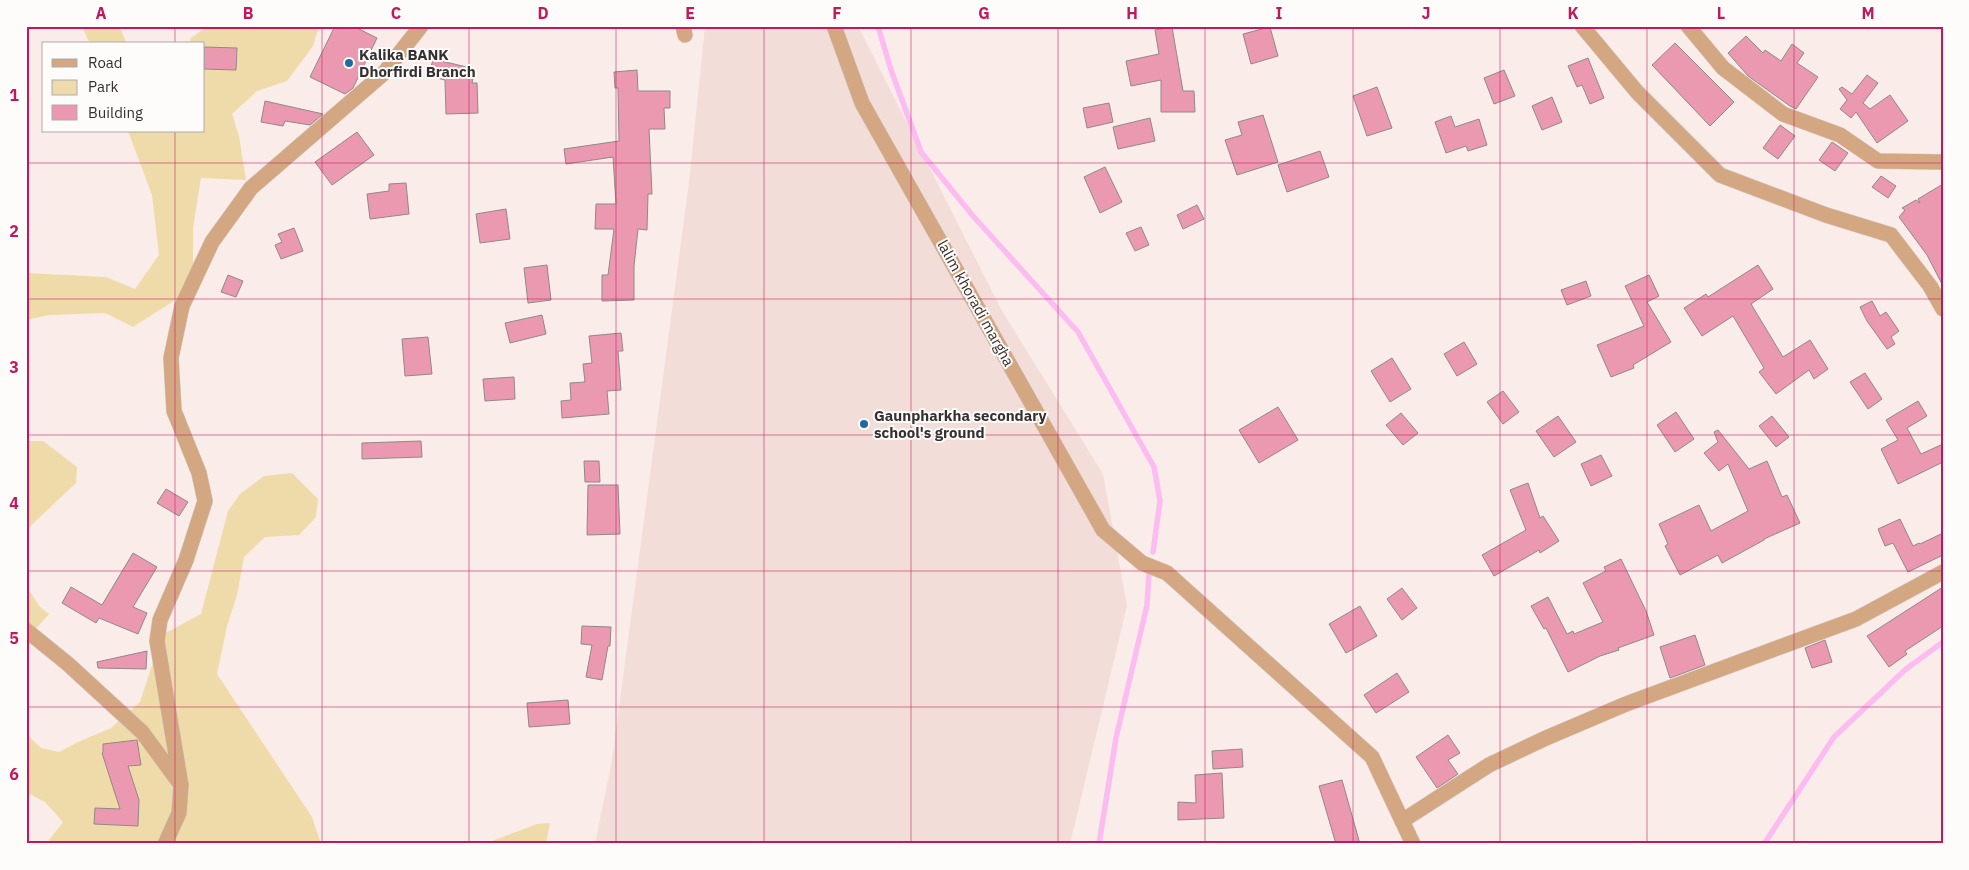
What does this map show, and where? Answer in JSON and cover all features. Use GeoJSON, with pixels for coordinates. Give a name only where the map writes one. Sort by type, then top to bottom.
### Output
{"type":"FeatureCollection","features":[{"type":"Feature","properties":{"kind":"street"},"geometry":{"type":"LineString","coordinates":[[164,844],[179,813],[181,785],[157,641],[160,620],[186,560],[205,501],[199,473],[174,411],[171,358],[182,306],[212,242],[252,188],[384,73],[421,26]]}},
{"type":"Feature","properties":{"kind":"street","name":"lalim khoradi margha"},"geometry":{"type":"LineString","coordinates":[[834,26],[862,103],[1103,530],[1142,564],[1167,573],[1372,757],[1402,821]]}},
{"type":"Feature","properties":{"kind":"street"},"geometry":{"type":"LineString","coordinates":[[1582,26],[1637,92],[1720,175],[1826,215],[1891,235],[1930,286],[1943,309]]}},
{"type":"Feature","properties":{"kind":"street"},"geometry":{"type":"LineString","coordinates":[[1688,26],[1723,68],[1783,114],[1840,135],[1878,161],[1943,162]]}},
{"type":"Feature","properties":{"kind":"street"},"geometry":{"type":"LineString","coordinates":[[1413,844],[1402,821],[1490,765],[1546,738],[1626,704],[1856,619],[1943,572]]}},
{"type":"Feature","properties":{"kind":"street"},"geometry":{"type":"LineString","coordinates":[[26,630],[68,664],[142,732],[181,785]]}},
{"type":"Feature","properties":{"kind":"shaded area","name":"Gaunpharkha secondary school's ground"},"geometry":{"type":"Polygon","coordinates":[[[705,26],[858,26],[1002,311],[1103,474],[1127,606],[1070,844],[595,844],[612,760],[689,182],[705,26]]]}},
{"type":"Feature","properties":{"kind":"green space"},"geometry":{"type":"Polygon","coordinates":[[[82,26],[119,26],[126,42],[89,42],[82,26]]]}},
{"type":"Feature","properties":{"kind":"green space"},"geometry":{"type":"Polygon","coordinates":[[[208,26],[319,26],[313,46],[287,81],[257,91],[232,114],[239,136],[246,180],[201,178],[193,228],[193,273],[183,295],[133,327],[105,313],[49,315],[26,320],[26,273],[106,277],[135,289],[159,255],[152,195],[128,132],[205,132],[205,42],[190,42],[191,38],[208,26]]]}},
{"type":"Feature","properties":{"kind":"green space"},"geometry":{"type":"Polygon","coordinates":[[[26,441],[43,441],[77,467],[76,483],[26,530],[26,441]]]}},
{"type":"Feature","properties":{"kind":"green space"},"geometry":{"type":"Polygon","coordinates":[[[292,473],[318,499],[316,517],[299,535],[265,537],[244,557],[237,595],[227,626],[217,674],[312,817],[321,844],[46,844],[63,822],[45,802],[26,792],[26,734],[41,748],[59,752],[111,728],[140,702],[162,635],[201,614],[228,511],[240,494],[264,476],[292,473]]]}},
{"type":"Feature","properties":{"kind":"green space"},"geometry":{"type":"Polygon","coordinates":[[[26,586],[40,607],[49,614],[26,640],[26,586]]]}},
{"type":"Feature","properties":{"kind":"green space"},"geometry":{"type":"Polygon","coordinates":[[[550,823],[546,844],[484,844],[537,824],[550,823]]]}},
{"type":"Feature","properties":{"kind":"building"},"geometry":{"type":"Polygon","coordinates":[[[335,26],[353,26],[377,38],[353,88],[345,94],[310,77],[335,26]]]}},
{"type":"Feature","properties":{"kind":"building"},"geometry":{"type":"Polygon","coordinates":[[[1172,27],[1183,91],[1194,91],[1195,112],[1161,112],[1161,80],[1131,86],[1126,61],[1159,54],[1155,30],[1172,27]]]}},
{"type":"Feature","properties":{"kind":"building"},"geometry":{"type":"Polygon","coordinates":[[[1270,27],[1278,56],[1251,64],[1243,34],[1270,27]]]}},
{"type":"Feature","properties":{"kind":"building"},"geometry":{"type":"Polygon","coordinates":[[[1746,36],[1763,53],[1765,50],[1781,61],[1792,44],[1804,53],[1797,63],[1818,77],[1796,109],[1748,76],[1728,53],[1746,36]]]}},
{"type":"Feature","properties":{"kind":"building"},"geometry":{"type":"Polygon","coordinates":[[[1675,43],[1734,102],[1710,126],[1652,65],[1675,43]]]}},
{"type":"Feature","properties":{"kind":"building"},"geometry":{"type":"Polygon","coordinates":[[[205,47],[237,48],[236,70],[205,69],[205,47]]]}},
{"type":"Feature","properties":{"kind":"building"},"geometry":{"type":"Polygon","coordinates":[[[1588,58],[1604,98],[1590,104],[1582,85],[1577,87],[1568,66],[1588,58]]]}},
{"type":"Feature","properties":{"kind":"building"},"geometry":{"type":"Polygon","coordinates":[[[433,59],[475,69],[472,83],[477,83],[478,113],[446,114],[445,80],[429,76],[433,59]]]}},
{"type":"Feature","properties":{"kind":"building"},"geometry":{"type":"Polygon","coordinates":[[[637,70],[638,91],[670,91],[670,108],[664,108],[665,129],[649,129],[652,194],[648,194],[647,230],[638,229],[634,266],[634,300],[602,301],[602,275],[608,275],[614,229],[595,229],[596,204],[616,204],[613,157],[566,164],[564,149],[619,141],[618,88],[615,88],[614,72],[637,70]]]}},
{"type":"Feature","properties":{"kind":"building"},"geometry":{"type":"Polygon","coordinates":[[[1504,70],[1515,96],[1494,104],[1484,78],[1504,70]]]}},
{"type":"Feature","properties":{"kind":"building"},"geometry":{"type":"Polygon","coordinates":[[[1867,75],[1878,83],[1863,103],[1870,109],[1890,95],[1908,121],[1877,143],[1856,112],[1851,118],[1840,109],[1847,100],[1839,89],[1842,87],[1852,94],[1867,75]]]}},
{"type":"Feature","properties":{"kind":"building"},"geometry":{"type":"Polygon","coordinates":[[[1377,87],[1392,128],[1367,136],[1353,96],[1377,87]]]}},
{"type":"Feature","properties":{"kind":"building"},"geometry":{"type":"Polygon","coordinates":[[[1552,97],[1562,122],[1542,130],[1532,106],[1552,97]]]}},
{"type":"Feature","properties":{"kind":"building"},"geometry":{"type":"Polygon","coordinates":[[[265,101],[323,114],[310,125],[285,121],[283,126],[261,122],[265,101]]]}},
{"type":"Feature","properties":{"kind":"building"},"geometry":{"type":"Polygon","coordinates":[[[1109,103],[1113,122],[1087,128],[1083,108],[1109,103]]]}},
{"type":"Feature","properties":{"kind":"building"},"geometry":{"type":"Polygon","coordinates":[[[1263,115],[1278,162],[1237,175],[1225,140],[1242,135],[1238,122],[1263,115]]]}},
{"type":"Feature","properties":{"kind":"building"},"geometry":{"type":"Polygon","coordinates":[[[1451,116],[1455,127],[1479,119],[1487,145],[1468,151],[1466,146],[1446,153],[1435,122],[1451,116]]]}},
{"type":"Feature","properties":{"kind":"building"},"geometry":{"type":"Polygon","coordinates":[[[1150,118],[1155,141],[1118,149],[1113,127],[1150,118]]]}},
{"type":"Feature","properties":{"kind":"building"},"geometry":{"type":"Polygon","coordinates":[[[1780,125],[1795,136],[1778,159],[1763,148],[1780,125]]]}},
{"type":"Feature","properties":{"kind":"building"},"geometry":{"type":"Polygon","coordinates":[[[357,132],[374,155],[332,185],[315,162],[357,132]]]}},
{"type":"Feature","properties":{"kind":"building"},"geometry":{"type":"Polygon","coordinates":[[[1832,142],[1848,153],[1835,171],[1819,160],[1832,142]]]}},
{"type":"Feature","properties":{"kind":"building"},"geometry":{"type":"Polygon","coordinates":[[[1320,151],[1329,177],[1287,192],[1278,165],[1320,151]]]}},
{"type":"Feature","properties":{"kind":"building"},"geometry":{"type":"Polygon","coordinates":[[[1105,167],[1122,202],[1100,213],[1084,177],[1105,167]]]}},
{"type":"Feature","properties":{"kind":"building"},"geometry":{"type":"Polygon","coordinates":[[[1881,176],[1896,186],[1888,198],[1872,187],[1881,176]]]}},
{"type":"Feature","properties":{"kind":"building"},"geometry":{"type":"Polygon","coordinates":[[[406,183],[409,214],[370,219],[367,194],[389,191],[389,184],[406,183]]]}},
{"type":"Feature","properties":{"kind":"building"},"geometry":{"type":"Polygon","coordinates":[[[1943,184],[1943,286],[1927,255],[1899,217],[1905,210],[1902,208],[1916,200],[1920,203],[1918,199],[1943,184]]]}},
{"type":"Feature","properties":{"kind":"building"},"geometry":{"type":"Polygon","coordinates":[[[1197,205],[1204,219],[1183,229],[1177,215],[1197,205]]]}},
{"type":"Feature","properties":{"kind":"building"},"geometry":{"type":"Polygon","coordinates":[[[506,209],[510,239],[480,243],[476,214],[506,209]]]}},
{"type":"Feature","properties":{"kind":"building"},"geometry":{"type":"Polygon","coordinates":[[[1141,227],[1149,245],[1135,251],[1126,233],[1141,227]]]}},
{"type":"Feature","properties":{"kind":"building"},"geometry":{"type":"Polygon","coordinates":[[[294,228],[303,251],[281,259],[275,245],[282,242],[278,234],[294,228]]]}},
{"type":"Feature","properties":{"kind":"building"},"geometry":{"type":"Polygon","coordinates":[[[547,265],[551,300],[528,303],[524,268],[547,265]]]}},
{"type":"Feature","properties":{"kind":"building"},"geometry":{"type":"Polygon","coordinates":[[[1758,265],[1773,289],[1751,304],[1783,357],[1810,340],[1828,369],[1814,379],[1809,370],[1776,394],[1759,372],[1764,368],[1733,316],[1702,336],[1684,308],[1706,294],[1708,297],[1758,265]]]}},
{"type":"Feature","properties":{"kind":"building"},"geometry":{"type":"Polygon","coordinates":[[[228,275],[243,281],[236,297],[221,292],[228,275]]]}},
{"type":"Feature","properties":{"kind":"building"},"geometry":{"type":"Polygon","coordinates":[[[1649,275],[1659,296],[1647,302],[1671,342],[1633,365],[1634,368],[1611,377],[1597,345],[1644,326],[1625,286],[1649,275]]]}},
{"type":"Feature","properties":{"kind":"building"},"geometry":{"type":"Polygon","coordinates":[[[1586,281],[1591,296],[1567,305],[1561,290],[1586,281]]]}},
{"type":"Feature","properties":{"kind":"building"},"geometry":{"type":"Polygon","coordinates":[[[1872,301],[1880,316],[1886,312],[1899,331],[1891,337],[1895,344],[1887,349],[1867,321],[1860,307],[1872,301]]]}},
{"type":"Feature","properties":{"kind":"building"},"geometry":{"type":"Polygon","coordinates":[[[542,315],[546,334],[510,343],[505,323],[542,315]]]}},
{"type":"Feature","properties":{"kind":"building"},"geometry":{"type":"Polygon","coordinates":[[[621,333],[623,351],[618,351],[621,390],[607,391],[609,414],[562,418],[561,401],[571,400],[570,383],[585,382],[583,364],[592,363],[589,336],[621,333]]]}},
{"type":"Feature","properties":{"kind":"building"},"geometry":{"type":"Polygon","coordinates":[[[428,337],[432,374],[405,376],[402,339],[428,337]]]}},
{"type":"Feature","properties":{"kind":"building"},"geometry":{"type":"Polygon","coordinates":[[[1464,342],[1477,364],[1457,376],[1444,354],[1464,342]]]}},
{"type":"Feature","properties":{"kind":"building"},"geometry":{"type":"Polygon","coordinates":[[[1392,358],[1411,389],[1390,402],[1371,371],[1392,358]]]}},
{"type":"Feature","properties":{"kind":"building"},"geometry":{"type":"Polygon","coordinates":[[[1865,373],[1882,399],[1868,409],[1850,382],[1865,373]]]}},
{"type":"Feature","properties":{"kind":"building"},"geometry":{"type":"Polygon","coordinates":[[[514,377],[515,399],[485,401],[483,379],[514,377]]]}},
{"type":"Feature","properties":{"kind":"building"},"geometry":{"type":"Polygon","coordinates":[[[1503,391],[1519,412],[1503,424],[1487,402],[1503,391]]]}},
{"type":"Feature","properties":{"kind":"building"},"geometry":{"type":"Polygon","coordinates":[[[1918,401],[1927,416],[1907,428],[1921,454],[1943,444],[1943,462],[1898,484],[1881,449],[1898,440],[1886,420],[1918,401]]]}},
{"type":"Feature","properties":{"kind":"building"},"geometry":{"type":"Polygon","coordinates":[[[1278,407],[1298,440],[1259,463],[1239,430],[1278,407]]]}},
{"type":"Feature","properties":{"kind":"building"},"geometry":{"type":"Polygon","coordinates":[[[1676,412],[1694,439],[1675,452],[1657,425],[1676,412]]]}},
{"type":"Feature","properties":{"kind":"building"},"geometry":{"type":"Polygon","coordinates":[[[1401,413],[1418,433],[1403,445],[1386,425],[1401,413]]]}},
{"type":"Feature","properties":{"kind":"building"},"geometry":{"type":"Polygon","coordinates":[[[1558,416],[1576,442],[1554,457],[1536,431],[1558,416]]]}},
{"type":"Feature","properties":{"kind":"building"},"geometry":{"type":"Polygon","coordinates":[[[1772,416],[1789,437],[1776,447],[1759,426],[1772,416]]]}},
{"type":"Feature","properties":{"kind":"building"},"geometry":{"type":"Polygon","coordinates":[[[1718,430],[1749,469],[1767,461],[1782,497],[1787,495],[1800,523],[1764,539],[1722,563],[1718,555],[1680,575],[1665,546],[1668,544],[1659,524],[1699,505],[1711,531],[1748,511],[1728,464],[1719,471],[1704,453],[1718,442],[1714,432],[1718,430]]]}},
{"type":"Feature","properties":{"kind":"building"},"geometry":{"type":"Polygon","coordinates":[[[421,441],[422,457],[362,459],[362,443],[421,441]]]}},
{"type":"Feature","properties":{"kind":"building"},"geometry":{"type":"Polygon","coordinates":[[[1601,455],[1612,476],[1591,486],[1581,464],[1601,455]]]}},
{"type":"Feature","properties":{"kind":"building"},"geometry":{"type":"Polygon","coordinates":[[[584,461],[599,461],[600,482],[585,482],[584,461]]]}},
{"type":"Feature","properties":{"kind":"building"},"geometry":{"type":"Polygon","coordinates":[[[1528,483],[1540,518],[1543,516],[1559,541],[1540,553],[1539,550],[1494,576],[1482,555],[1526,530],[1510,490],[1528,483]]]}},
{"type":"Feature","properties":{"kind":"building"},"geometry":{"type":"Polygon","coordinates":[[[588,485],[618,485],[620,534],[587,535],[588,485]]]}},
{"type":"Feature","properties":{"kind":"building"},"geometry":{"type":"Polygon","coordinates":[[[166,489],[188,502],[179,516],[157,503],[166,489]]]}},
{"type":"Feature","properties":{"kind":"building"},"geometry":{"type":"Polygon","coordinates":[[[1900,519],[1913,546],[1943,533],[1943,555],[1908,572],[1893,543],[1885,546],[1878,529],[1900,519]]]}},
{"type":"Feature","properties":{"kind":"building"},"geometry":{"type":"Polygon","coordinates":[[[133,553],[157,567],[133,607],[147,613],[138,634],[99,618],[96,623],[62,603],[71,587],[102,605],[133,553]]]}},
{"type":"Feature","properties":{"kind":"building"},"geometry":{"type":"Polygon","coordinates":[[[1621,559],[1646,611],[1654,635],[1618,648],[1619,650],[1600,656],[1568,672],[1546,628],[1544,629],[1531,606],[1548,597],[1567,634],[1573,631],[1574,634],[1603,622],[1583,583],[1606,571],[1604,567],[1621,559]]]}},
{"type":"Feature","properties":{"kind":"building"},"geometry":{"type":"Polygon","coordinates":[[[1943,587],[1943,626],[1905,651],[1907,654],[1889,667],[1867,636],[1943,587]]]}},
{"type":"Feature","properties":{"kind":"building"},"geometry":{"type":"Polygon","coordinates":[[[1402,588],[1417,608],[1402,620],[1387,599],[1402,588]]]}},
{"type":"Feature","properties":{"kind":"building"},"geometry":{"type":"Polygon","coordinates":[[[1360,606],[1377,636],[1346,653],[1329,624],[1360,606]]]}},
{"type":"Feature","properties":{"kind":"building"},"geometry":{"type":"Polygon","coordinates":[[[582,626],[611,627],[610,646],[608,646],[602,680],[586,677],[592,645],[581,644],[582,626]]]}},
{"type":"Feature","properties":{"kind":"building"},"geometry":{"type":"Polygon","coordinates":[[[1695,635],[1705,665],[1670,678],[1660,647],[1695,635]]]}},
{"type":"Feature","properties":{"kind":"building"},"geometry":{"type":"Polygon","coordinates":[[[1825,640],[1832,662],[1812,668],[1805,648],[1825,640]]]}},
{"type":"Feature","properties":{"kind":"building"},"geometry":{"type":"Polygon","coordinates":[[[147,651],[146,669],[98,668],[97,662],[147,651]]]}},
{"type":"Feature","properties":{"kind":"building"},"geometry":{"type":"Polygon","coordinates":[[[1397,673],[1409,692],[1376,713],[1364,695],[1397,673]]]}},
{"type":"Feature","properties":{"kind":"building"},"geometry":{"type":"Polygon","coordinates":[[[568,700],[570,724],[529,727],[527,703],[568,700]]]}},
{"type":"Feature","properties":{"kind":"building"},"geometry":{"type":"Polygon","coordinates":[[[1448,735],[1460,753],[1448,760],[1458,774],[1437,788],[1416,757],[1448,735]]]}},
{"type":"Feature","properties":{"kind":"building"},"geometry":{"type":"Polygon","coordinates":[[[137,740],[141,765],[128,766],[139,800],[138,826],[94,824],[95,808],[120,809],[102,753],[103,744],[137,740]]]}},
{"type":"Feature","properties":{"kind":"building"},"geometry":{"type":"Polygon","coordinates":[[[1242,749],[1243,767],[1213,769],[1212,751],[1242,749]]]}},
{"type":"Feature","properties":{"kind":"building"},"geometry":{"type":"Polygon","coordinates":[[[1222,773],[1224,818],[1178,820],[1178,802],[1196,803],[1195,775],[1222,773]]]}},
{"type":"Feature","properties":{"kind":"building"},"geometry":{"type":"Polygon","coordinates":[[[1342,780],[1360,844],[1336,844],[1319,786],[1342,780]]]}},
{"type":"Feature","properties":{"kind":"waterway"},"geometry":{"type":"LineString","coordinates":[[878,26],[891,70],[921,152],[973,216],[1078,332],[1154,467],[1160,501],[1153,552]]}},
{"type":"Feature","properties":{"kind":"waterway"},"geometry":{"type":"LineString","coordinates":[[1099,844],[1116,738],[1147,605],[1149,573]]}},
{"type":"Feature","properties":{"kind":"waterway"},"geometry":{"type":"LineString","coordinates":[[1764,844],[1834,737],[1906,669],[1943,642]]}},
{"type":"Feature","properties":{"kind":"place","name":"Kalika BANK Dhorfirdi Branch"},"geometry":{"type":"Point","coordinates":[349,63]}},
{"type":"Feature","properties":{"kind":"place","name":"Gaunpharkha secondary school's ground"},"geometry":{"type":"Point","coordinates":[864,424]}}]}
